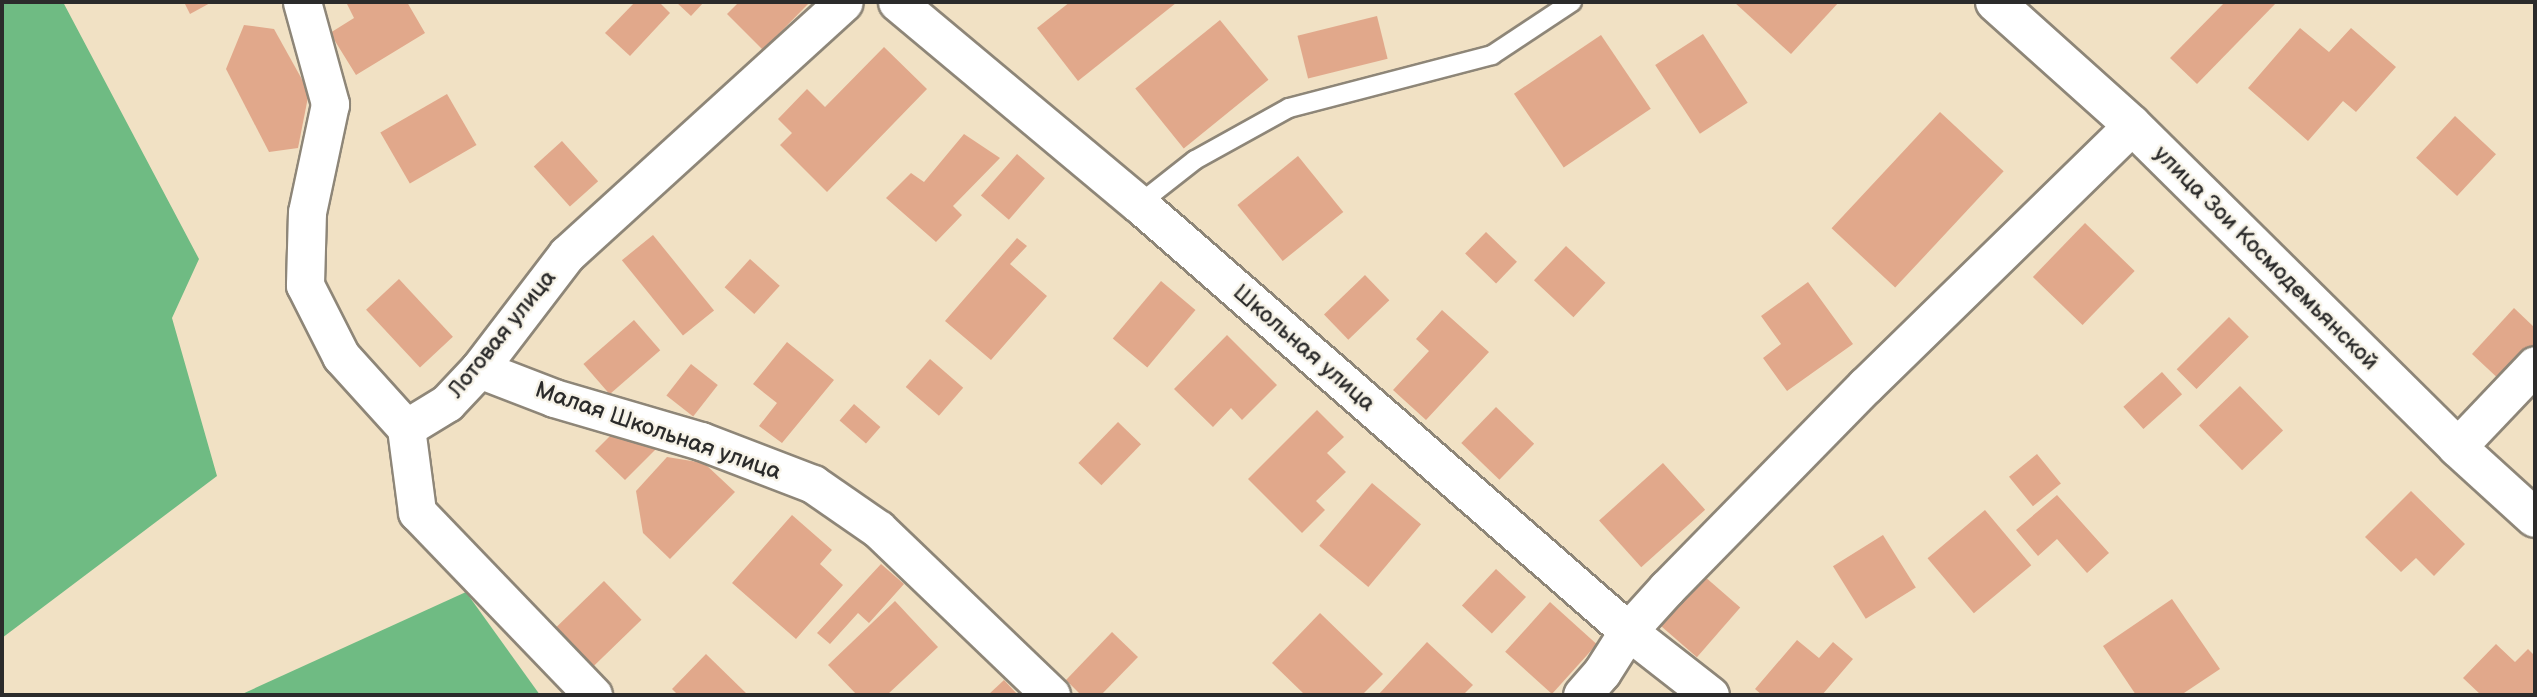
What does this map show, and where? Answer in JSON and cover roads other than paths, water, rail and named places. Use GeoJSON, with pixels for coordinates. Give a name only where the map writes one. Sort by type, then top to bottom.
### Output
{"type":"FeatureCollection","features":[{"type":"Feature","properties":{"kind":"street"},"geometry":{"type":"LineString","coordinates":[[302,2],[330,104],[307,212],[305,285],[341,356],[406,428],[417,512],[593,695]]}},
{"type":"Feature","properties":{"kind":"street","name":"Лотовая улица"},"geometry":{"type":"LineString","coordinates":[[406,428],[447,403],[480,369],[567,254],[844,2]]}},
{"type":"Feature","properties":{"kind":"street","name":"Школьная улица"},"geometry":{"type":"LineString","coordinates":[[897,2],[1139,204],[1628,631],[1710,695]]}},
{"type":"Feature","properties":{"kind":"street","name":"улица Зои Космодемьянской"},"geometry":{"type":"LineString","coordinates":[[1994,2],[2132,125],[2457,447],[2535,518]]}},
{"type":"Feature","properties":{"kind":"street"},"geometry":{"type":"LineString","coordinates":[[1582,695],[1602,672],[1628,631],[1865,386],[2132,125]]}},
{"type":"Feature","properties":{"kind":"street"},"geometry":{"type":"LineString","coordinates":[[2457,447],[2535,365]]}},
{"type":"Feature","properties":{"kind":"street","name":"Малая Школьная улица"},"geometry":{"type":"LineString","coordinates":[[480,369],[554,398],[701,440],[813,484],[878,529],[1051,695]]}},
{"type":"Feature","properties":{"kind":"lane"},"geometry":{"type":"LineString","coordinates":[[1139,204],[1195,160],[1289,108],[1492,55],[1572,2]]}}]}
